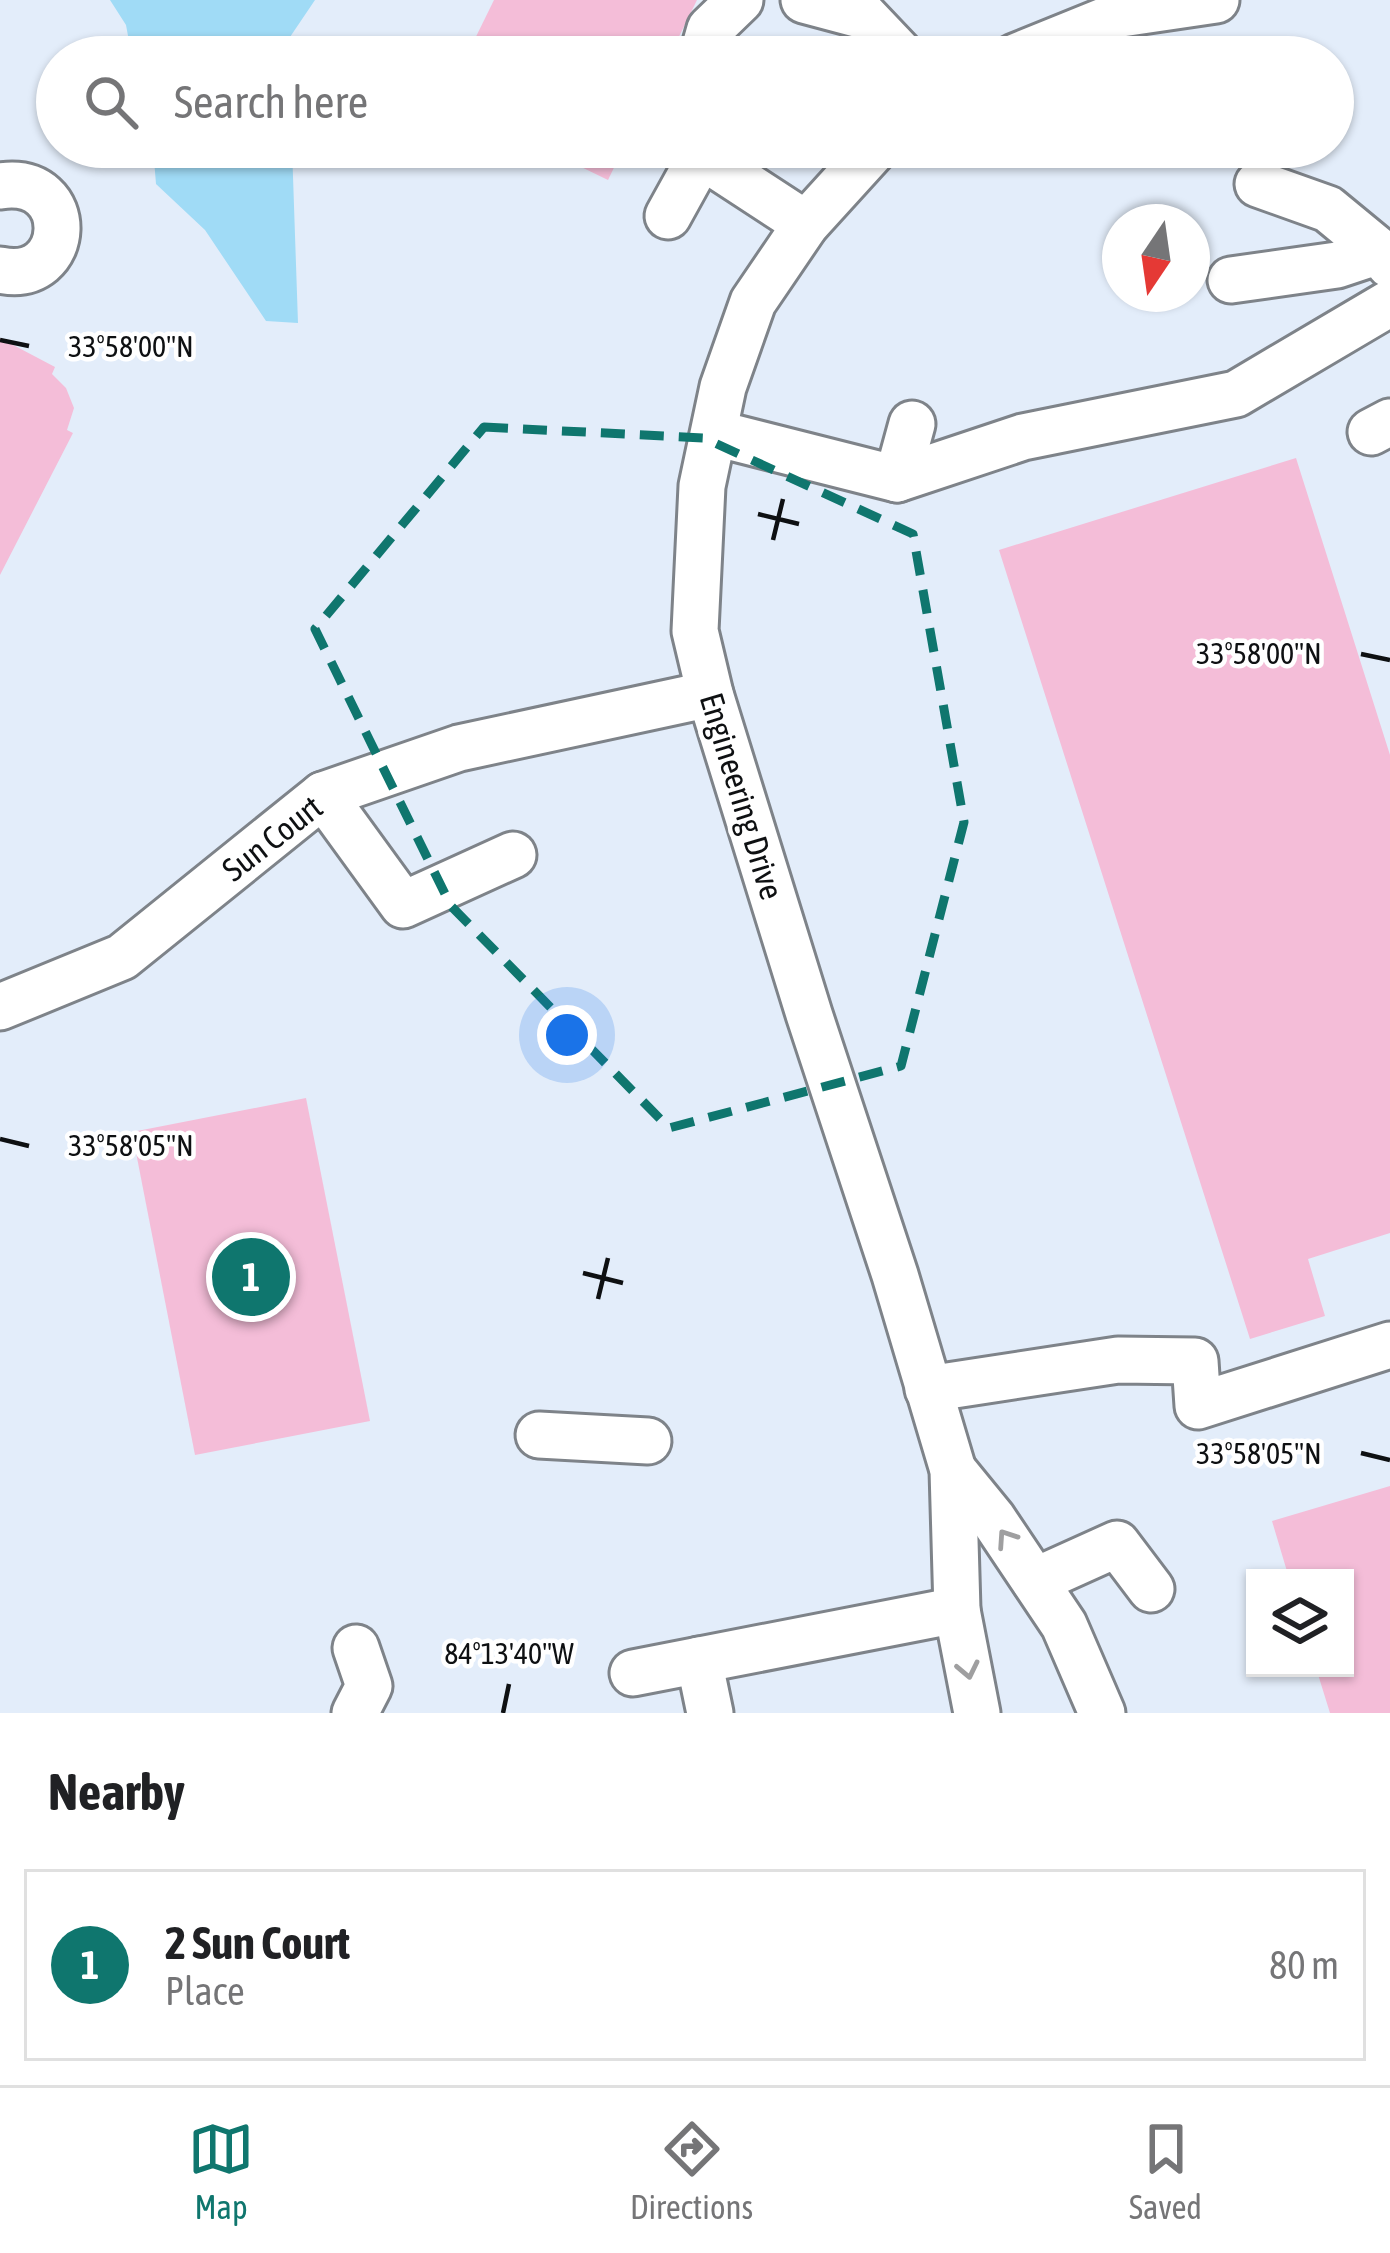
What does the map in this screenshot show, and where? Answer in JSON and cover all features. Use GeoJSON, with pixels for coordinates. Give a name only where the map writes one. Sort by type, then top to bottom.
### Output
{"type":"FeatureCollection","features":[{"type":"Feature","properties":{"kind":"street"},"geometry":{"type":"LineString","coordinates":[[708,36],[740,0]]}},
{"type":"Feature","properties":{"kind":"street"},"geometry":{"type":"LineString","coordinates":[[804,0],[867,8],[888,36]]}},
{"type":"Feature","properties":{"kind":"street"},"geometry":{"type":"LineString","coordinates":[[1067,36],[1121,14],[1216,0]]}},
{"type":"Feature","properties":{"kind":"street"},"geometry":{"type":"LineString","coordinates":[[668,216],[694,168]]}},
{"type":"Feature","properties":{"kind":"street"},"geometry":{"type":"LineString","coordinates":[[720,168],[806,224]]}},
{"type":"Feature","properties":{"kind":"street","name":"Engineering Drive"},"geometry":{"type":"LineString","coordinates":[[857,168],[806,224],[753,302],[723,387],[702,486],[695,631],[710,694],[953,1470],[956,1610],[977,1713]]}},
{"type":"Feature","properties":{"kind":"street"},"geometry":{"type":"LineString","coordinates":[[1258,184],[1328,209],[1384,258]]}},
{"type":"Feature","properties":{"kind":"street"},"geometry":{"type":"LineString","coordinates":[[0,186],[31,188],[53,208],[58,222],[52,251],[41,263],[28,270],[0,269]]}},
{"type":"Feature","properties":{"kind":"street"},"geometry":{"type":"LineString","coordinates":[[1232,280],[1384,258]]}},
{"type":"Feature","properties":{"kind":"street"},"geometry":{"type":"LineString","coordinates":[[715,433],[897,479],[1023,436],[1236,394],[1390,303]]}},
{"type":"Feature","properties":{"kind":"street"},"geometry":{"type":"LineString","coordinates":[[897,479],[912,424]]}},
{"type":"Feature","properties":{"kind":"street","name":"Sun Court"},"geometry":{"type":"LineString","coordinates":[[0,1007],[122,957],[323,795],[459,748],[710,694]]}},
{"type":"Feature","properties":{"kind":"street"},"geometry":{"type":"LineString","coordinates":[[323,795],[403,905],[513,855]]}},
{"type":"Feature","properties":{"kind":"street"},"geometry":{"type":"LineString","coordinates":[[928,1389],[1118,1360],[1195,1361],[1198,1406],[1390,1346]]}},
{"type":"Feature","properties":{"kind":"street"},"geometry":{"type":"LineString","coordinates":[[539,1435],[649,1441]]}},
{"type":"Feature","properties":{"kind":"street","name":"Engineering Drive"},"geometry":{"type":"LineString","coordinates":[[953,1470],[993,1519],[1064,1625],[1102,1713]]}},
{"type":"Feature","properties":{"kind":"street"},"geometry":{"type":"LineString","coordinates":[[1035,1581],[1117,1544],[1151,1589]]}},
{"type":"Feature","properties":{"kind":"street"},"geometry":{"type":"LineString","coordinates":[[633,1673],[956,1610]]}},
{"type":"Feature","properties":{"kind":"street"},"geometry":{"type":"LineString","coordinates":[[355,1713],[369,1686],[356,1648]]}},
{"type":"Feature","properties":{"kind":"street"},"geometry":{"type":"LineString","coordinates":[[699,1660],[710,1713]]}},
{"type":"Feature","properties":{"kind":"highlighted area"},"geometry":{"type":"Polygon","coordinates":[[[484,427],[704,438],[913,534],[964,822],[901,1066],[669,1128],[451,906],[315,629],[484,427]]]}},
{"type":"Feature","properties":{"kind":"shaded area"},"geometry":{"type":"Polygon","coordinates":[[[0,0],[1390,0],[1390,1713],[0,1713],[0,0]]]}},
{"type":"Feature","properties":{"kind":"water"},"geometry":{"type":"Polygon","coordinates":[[[110,0],[315,0],[291,36],[128,36],[110,0]]]}},
{"type":"Feature","properties":{"kind":"water"},"geometry":{"type":"Polygon","coordinates":[[[155,168],[293,168],[298,323],[266,321],[205,230],[156,184],[155,168]]]}},
{"type":"Feature","properties":{"kind":"building"},"geometry":{"type":"Polygon","coordinates":[[[494,0],[697,0],[679,36],[476,36],[494,0]]]}},
{"type":"Feature","properties":{"kind":"building"},"geometry":{"type":"Polygon","coordinates":[[[583,168],[614,168],[608,180],[583,168]]]}},
{"type":"Feature","properties":{"kind":"building"},"geometry":{"type":"Polygon","coordinates":[[[0,338],[55,367],[52,374],[66,388],[74,408],[67,430],[73,433],[0,575],[0,338]]]}},
{"type":"Feature","properties":{"kind":"building"},"geometry":{"type":"Polygon","coordinates":[[[1296,458],[1390,755],[1390,1233],[1308,1259],[1325,1316],[1250,1339],[999,550],[1296,458]]]}},
{"type":"Feature","properties":{"kind":"building"},"geometry":{"type":"Polygon","coordinates":[[[306,1098],[370,1421],[195,1455],[132,1132],[306,1098]]]}},
{"type":"Feature","properties":{"kind":"building"},"geometry":{"type":"Polygon","coordinates":[[[1390,1486],[1390,1713],[1330,1713],[1319,1677],[1354,1677],[1354,1569],[1286,1569],[1272,1521],[1390,1486]]]}},
{"type":"Feature","properties":{"kind":"place","name":"2 Sun Court"},"geometry":{"type":"Point","coordinates":[251,1277]}}]}
